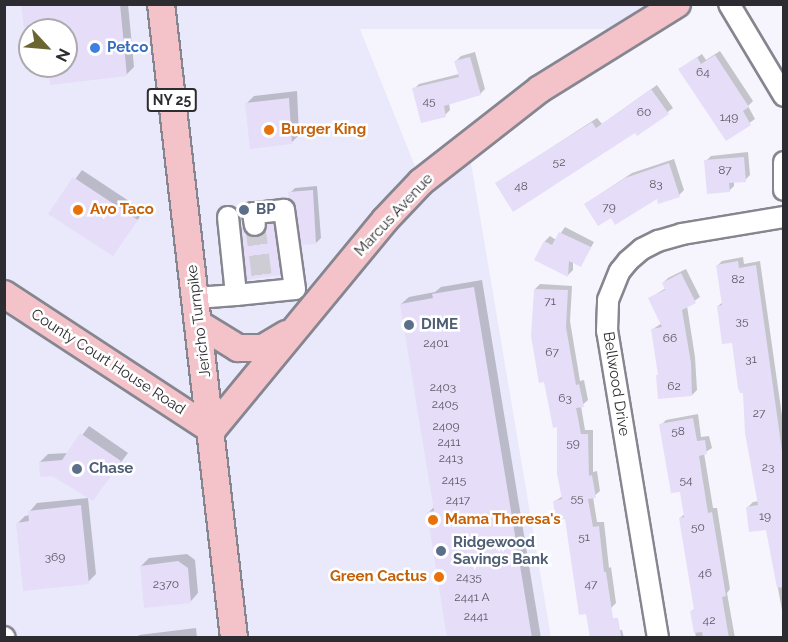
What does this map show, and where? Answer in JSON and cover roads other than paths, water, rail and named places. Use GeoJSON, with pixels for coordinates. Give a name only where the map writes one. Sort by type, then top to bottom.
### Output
{"type":"FeatureCollection","features":[{"type":"Feature","properties":{"kind":"main road","name":"Jericho Turnpike"},"geometry":{"type":"LineString","coordinates":[[161,4],[212,430],[234,638]]}},
{"type":"Feature","properties":{"kind":"main road","name":"Marcus Avenue"},"geometry":{"type":"LineString","coordinates":[[212,430],[385,220],[421,182],[540,89],[676,4]]}},
{"type":"Feature","properties":{"kind":"main road","name":"County Court House Road"},"geometry":{"type":"LineString","coordinates":[[4,294],[212,430]]}},
{"type":"Feature","properties":{"kind":"main road"},"geometry":{"type":"LineString","coordinates":[[199,324],[238,348],[263,348],[285,335],[316,304]]}},
{"type":"Feature","properties":{"kind":"street"},"geometry":{"type":"LineString","coordinates":[[729,4],[783,96]]}},
{"type":"Feature","properties":{"kind":"street"},"geometry":{"type":"LineString","coordinates":[[783,162],[783,190]]}},
{"type":"Feature","properties":{"kind":"street"},"geometry":{"type":"LineString","coordinates":[[196,298],[236,295],[263,285],[296,289],[284,210],[253,213],[255,225]]}},
{"type":"Feature","properties":{"kind":"street"},"geometry":{"type":"LineString","coordinates":[[228,217],[236,295]]}},
{"type":"Feature","properties":{"kind":"street","name":"Bellwood Drive"},"geometry":{"type":"LineString","coordinates":[[658,638],[607,332],[608,300],[620,271],[628,261],[642,249],[658,241],[682,234],[783,218]]}},
{"type":"Feature","properties":{"kind":"tunnel"},"geometry":{"type":"LineString","coordinates":[[255,225],[262,278]]}},
{"type":"Feature","properties":{"kind":"place","name":"Petco"},"geometry":{"type":"Point","coordinates":[95,48]}},
{"type":"Feature","properties":{"kind":"place","name":"Burger King"},"geometry":{"type":"Point","coordinates":[269,130]}},
{"type":"Feature","properties":{"kind":"place","name":"Avo Taco"},"geometry":{"type":"Point","coordinates":[78,210]}},
{"type":"Feature","properties":{"kind":"place","name":"BP"},"geometry":{"type":"Point","coordinates":[244,210]}},
{"type":"Feature","properties":{"kind":"place","name":"DIME"},"geometry":{"type":"Point","coordinates":[409,325]}},
{"type":"Feature","properties":{"kind":"place","name":"Chase"},"geometry":{"type":"Point","coordinates":[77,469]}},
{"type":"Feature","properties":{"kind":"place","name":"Mama Theresa's"},"geometry":{"type":"Point","coordinates":[433,520]}},
{"type":"Feature","properties":{"kind":"place","name":"Ridgewood Savings Bank"},"geometry":{"type":"Point","coordinates":[441,551]}},
{"type":"Feature","properties":{"kind":"place","name":"Green Cactus"},"geometry":{"type":"Point","coordinates":[439,577]}}]}
